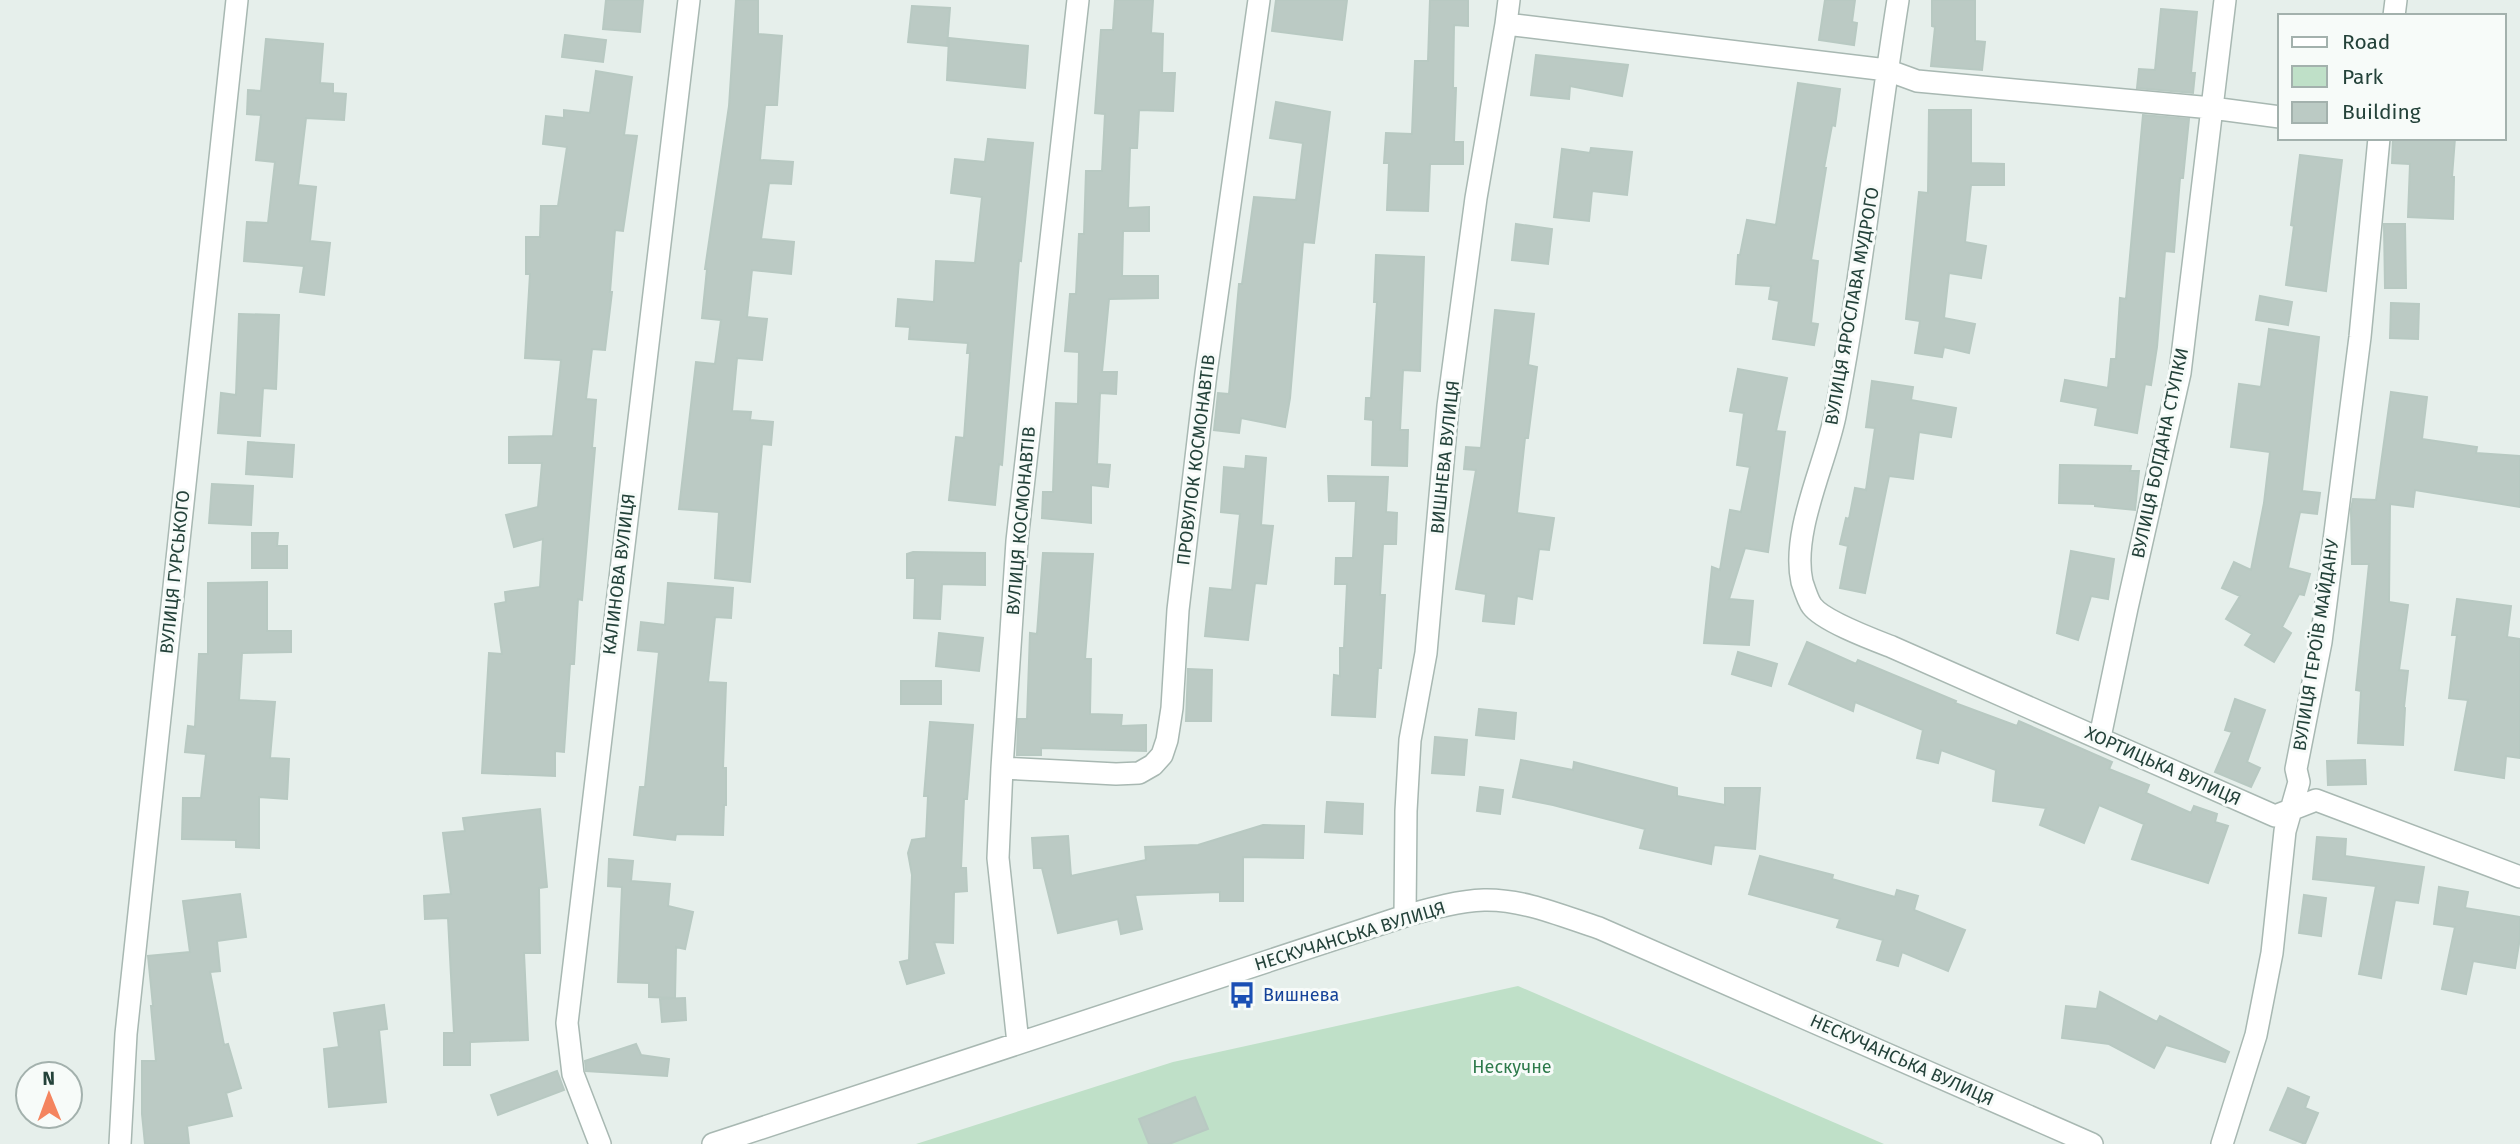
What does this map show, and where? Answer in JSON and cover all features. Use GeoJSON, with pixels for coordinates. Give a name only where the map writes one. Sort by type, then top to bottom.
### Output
{"type":"FeatureCollection","features":[{"type":"Feature","properties":{"kind":"street","name":"ВУЛИЦЯ ГУРСЬКОГО"},"geometry":{"type":"LineString","coordinates":[[120,1144],[126,1034],[237,0]]}},
{"type":"Feature","properties":{"kind":"street","name":"КАЛИНОВА ВУЛИЦЯ"},"geometry":{"type":"LineString","coordinates":[[600,1144],[573,1074],[567,1023],[689,0]]}},
{"type":"Feature","properties":{"kind":"street","name":"ВУЛИЦЯ КОСМОНАВТІВ"},"geometry":{"type":"LineString","coordinates":[[1018,1043],[998,858],[1002,768],[1017,541],[1078,0]]}},
{"type":"Feature","properties":{"kind":"street","name":"ПРОВУЛОК КОСМОНАВТІВ"},"geometry":{"type":"LineString","coordinates":[[1002,768],[1139,773],[1163,755],[1172,708],[1178,610],[1206,373],[1259,0]]}},
{"type":"Feature","properties":{"kind":"street","name":"ВИШНЕВА ВУЛИЦЯ"},"geometry":{"type":"LineString","coordinates":[[1405,916],[1410,740],[1426,653],[1448,406],[1474,212],[1509,0]]}},
{"type":"Feature","properties":{"kind":"street","name":"ВУЛИЦЯ ЯРОСЛАВА МУДРОГО"},"geometry":{"type":"LineString","coordinates":[[1812,607],[1802,581],[1801,548],[1810,500],[1835,418],[1867,226],[1898,0]]}},
{"type":"Feature","properties":{"kind":"street","name":"ВУЛИЦЯ БОГДАНА СТУПКИ"},"geometry":{"type":"LineString","coordinates":[[2100,737],[2126,608],[2180,373],[2225,0]]}},
{"type":"Feature","properties":{"kind":"street"},"geometry":{"type":"LineString","coordinates":[[1506,24],[1887,70],[1917,80],[2278,117]]}},
{"type":"Feature","properties":{"kind":"street","name":"ВУЛИЦЯ ГЕРОЇВ МАЙДАНУ"},"geometry":{"type":"LineString","coordinates":[[2222,1144],[2256,1035],[2272,953],[2285,831],[2299,782],[2296,769],[2321,642],[2360,337],[2379,140]]}},
{"type":"Feature","properties":{"kind":"street","name":"ХОРТИЦЬКА ВУЛИЦЯ"},"geometry":{"type":"LineString","coordinates":[[1812,607],[1847,629],[2100,737],[2275,816],[2316,800],[2520,877]]}},
{"type":"Feature","properties":{"kind":"street","name":"НЕСКУЧАНСЬКА ВУЛИЦЯ"},"geometry":{"type":"LineString","coordinates":[[713,1144],[1405,916],[1484,900],[1528,905],[1599,928],[2092,1144]]}},
{"type":"Feature","properties":{"kind":"green space","name":"Нескучне"},"geometry":{"type":"Polygon","coordinates":[[[1518,986],[1884,1144],[916,1144],[1173,1062],[1518,986]]]}},
{"type":"Feature","properties":{"kind":"building"},"geometry":{"type":"Polygon","coordinates":[[[606,0],[643,0],[640,32],[603,29],[606,0]]]}},
{"type":"Feature","properties":{"kind":"building"},"geometry":{"type":"Polygon","coordinates":[[[736,0],[758,0],[758,34],[782,36],[777,105],[765,105],[760,160],[793,162],[791,184],[769,183],[761,239],[794,242],[791,274],[752,270],[747,317],[767,319],[762,360],[737,358],[732,411],[751,412],[750,420],[773,422],[771,445],[762,444],[750,582],[715,578],[719,512],[679,509],[696,362],[715,364],[721,320],[702,318],[705,269],[729,106],[736,0]]]}},
{"type":"Feature","properties":{"kind":"building"},"geometry":{"type":"Polygon","coordinates":[[[1115,0],[1153,0],[1151,33],[1163,34],[1162,73],[1175,73],[1173,111],[1139,110],[1137,148],[1130,148],[1128,208],[1149,207],[1149,231],[1123,231],[1122,276],[1158,276],[1158,298],[1109,299],[1102,372],[1117,372],[1116,394],[1100,393],[1097,464],[1110,465],[1108,487],[1091,485],[1091,523],[1042,518],[1043,492],[1053,492],[1056,403],[1078,404],[1079,352],[1065,351],[1070,294],[1076,294],[1079,234],[1084,234],[1086,171],[1102,171],[1105,114],[1095,113],[1101,30],[1113,30],[1115,0]]]}},
{"type":"Feature","properties":{"kind":"building"},"geometry":{"type":"Polygon","coordinates":[[[1276,0],[1347,0],[1342,40],[1272,31],[1276,0]]]}},
{"type":"Feature","properties":{"kind":"building"},"geometry":{"type":"Polygon","coordinates":[[[1430,0],[1468,0],[1468,26],[1454,25],[1454,142],[1463,142],[1463,164],[1430,164],[1428,211],[1387,210],[1389,163],[1384,163],[1386,133],[1412,134],[1415,61],[1428,61],[1430,0]]]}},
{"type":"Feature","properties":{"kind":"building"},"geometry":{"type":"Polygon","coordinates":[[[1825,0],[1855,0],[1852,22],[1857,23],[1854,45],[1819,40],[1825,0]]]}},
{"type":"Feature","properties":{"kind":"building"},"geometry":{"type":"Polygon","coordinates":[[[1932,0],[1975,0],[1975,41],[1985,42],[1982,70],[1931,66],[1935,27],[1932,26],[1932,0]]]}},
{"type":"Feature","properties":{"kind":"building"},"geometry":{"type":"Polygon","coordinates":[[[912,6],[950,8],[947,46],[908,42],[912,6]]]}},
{"type":"Feature","properties":{"kind":"building"},"geometry":{"type":"Polygon","coordinates":[[[2161,9],[2197,12],[2191,73],[2195,73],[2193,93],[2137,88],[2139,69],[2155,70],[2161,9]]]}},
{"type":"Feature","properties":{"kind":"building"},"geometry":{"type":"Polygon","coordinates":[[[565,35],[606,40],[603,62],[562,57],[565,35]]]}},
{"type":"Feature","properties":{"kind":"building"},"geometry":{"type":"Polygon","coordinates":[[[949,38],[1028,46],[1025,88],[947,80],[949,38]]]}},
{"type":"Feature","properties":{"kind":"building"},"geometry":{"type":"Polygon","coordinates":[[[266,39],[323,44],[320,83],[333,84],[333,93],[346,94],[344,120],[306,118],[298,185],[316,187],[310,241],[330,243],[324,295],[300,292],[304,266],[244,261],[247,222],[268,223],[275,162],[256,160],[261,115],[247,114],[248,90],[261,91],[266,39]]]}},
{"type":"Feature","properties":{"kind":"building"},"geometry":{"type":"Polygon","coordinates":[[[1536,55],[1628,65],[1622,96],[1570,86],[1569,99],[1531,95],[1536,55]]]}},
{"type":"Feature","properties":{"kind":"building"},"geometry":{"type":"Polygon","coordinates":[[[596,71],[632,77],[624,135],[637,136],[623,231],[615,230],[612,292],[605,350],[592,349],[586,399],[596,400],[592,448],[595,448],[582,600],[578,599],[574,664],[570,664],[564,752],[555,751],[555,776],[482,773],[489,653],[502,654],[495,604],[506,602],[505,592],[540,587],[543,539],[514,547],[506,515],[538,507],[542,463],[509,463],[509,437],[553,436],[561,360],[525,358],[530,274],[526,274],[526,237],[540,237],[541,206],[558,206],[567,147],[543,144],[546,116],[564,118],[564,110],[590,113],[596,71]]]}},
{"type":"Feature","properties":{"kind":"building"},"geometry":{"type":"Polygon","coordinates":[[[1798,83],[1840,89],[1835,126],[1832,125],[1824,168],[1811,260],[1818,261],[1811,323],[1818,324],[1814,345],[1773,339],[1779,301],[1769,299],[1771,286],[1736,284],[1738,255],[1747,220],[1776,225],[1798,83]]]}},
{"type":"Feature","properties":{"kind":"building"},"geometry":{"type":"Polygon","coordinates":[[[1276,102],[1330,112],[1314,243],[1303,242],[1290,398],[1285,427],[1241,418],[1239,433],[1214,430],[1218,393],[1229,394],[1239,284],[1242,284],[1254,197],[1296,200],[1303,143],[1270,138],[1276,102]]]}},
{"type":"Feature","properties":{"kind":"building"},"geometry":{"type":"Polygon","coordinates":[[[1929,110],[1971,110],[1971,163],[2004,164],[2004,185],[1971,185],[1965,242],[1986,246],[1981,278],[1949,273],[1944,318],[1975,324],[1969,353],[1944,347],[1942,357],[1915,353],[1920,321],[1906,319],[1919,192],[1928,193],[1929,110]]]}},
{"type":"Feature","properties":{"kind":"building"},"geometry":{"type":"Polygon","coordinates":[[[2143,115],[2189,119],[2183,178],[2180,178],[2174,252],[2165,251],[2157,347],[2151,385],[2145,384],[2137,433],[2095,425],[2098,408],[2061,401],[2065,380],[2108,388],[2111,359],[2116,359],[2120,298],[2126,299],[2143,115]]]}},
{"type":"Feature","properties":{"kind":"building"},"geometry":{"type":"Polygon","coordinates":[[[988,139],[1033,143],[1021,261],[1019,260],[1002,465],[999,464],[995,505],[949,500],[956,437],[964,438],[970,353],[967,353],[968,343],[909,339],[910,327],[896,326],[898,299],[934,302],[936,261],[975,263],[982,197],[951,193],[955,159],[985,162],[988,139]]]}},
{"type":"Feature","properties":{"kind":"building"},"geometry":{"type":"Polygon","coordinates":[[[2393,140],[2455,140],[2453,219],[2408,217],[2410,164],[2392,163],[2393,140]]]}},
{"type":"Feature","properties":{"kind":"building"},"geometry":{"type":"Polygon","coordinates":[[[1591,148],[1632,152],[1627,195],[1592,191],[1589,221],[1554,217],[1562,149],[1590,153],[1591,148]]]}},
{"type":"Feature","properties":{"kind":"building"},"geometry":{"type":"Polygon","coordinates":[[[2300,155],[2342,160],[2326,291],[2286,285],[2300,155]]]}},
{"type":"Feature","properties":{"kind":"building"},"geometry":{"type":"Polygon","coordinates":[[[1516,224],[1552,229],[1548,264],[1512,260],[1516,224]]]}},
{"type":"Feature","properties":{"kind":"building"},"geometry":{"type":"Polygon","coordinates":[[[2384,224],[2405,224],[2406,288],[2385,288],[2384,224]]]}},
{"type":"Feature","properties":{"kind":"building"},"geometry":{"type":"Polygon","coordinates":[[[1376,255],[1424,257],[1420,371],[1403,370],[1400,430],[1408,430],[1407,466],[1372,465],[1373,420],[1365,419],[1366,398],[1371,398],[1377,302],[1374,302],[1376,255]]]}},
{"type":"Feature","properties":{"kind":"building"},"geometry":{"type":"Polygon","coordinates":[[[2260,296],[2292,302],[2288,325],[2256,320],[2260,296]]]}},
{"type":"Feature","properties":{"kind":"building"},"geometry":{"type":"Polygon","coordinates":[[[2391,303],[2419,304],[2418,339],[2390,338],[2391,303]]]}},
{"type":"Feature","properties":{"kind":"building"},"geometry":{"type":"Polygon","coordinates":[[[1495,310],[1534,314],[1528,365],[1537,367],[1528,438],[1525,438],[1517,513],[1554,518],[1549,550],[1539,549],[1532,599],[1517,596],[1514,624],[1483,621],[1486,594],[1456,589],[1476,470],[1464,469],[1466,447],[1481,448],[1495,310]]]}},
{"type":"Feature","properties":{"kind":"building"},"geometry":{"type":"Polygon","coordinates":[[[239,314],[279,315],[276,389],[263,388],[260,436],[218,433],[221,393],[236,395],[239,314]]]}},
{"type":"Feature","properties":{"kind":"building"},"geometry":{"type":"Polygon","coordinates":[[[2269,329],[2319,337],[2302,491],[2320,493],[2317,514],[2300,512],[2288,568],[2310,574],[2304,595],[2299,594],[2282,627],[2291,633],[2274,662],[2245,645],[2252,634],[2226,619],[2240,596],[2222,588],[2234,562],[2251,570],[2264,503],[2270,452],[2231,447],[2239,384],[2261,387],[2269,329]]]}},
{"type":"Feature","properties":{"kind":"building"},"geometry":{"type":"Polygon","coordinates":[[[1738,369],[1787,378],[1776,431],[1785,432],[1768,552],[1745,548],[1729,599],[1753,601],[1749,645],[1704,643],[1712,567],[1720,570],[1730,510],[1741,512],[1750,467],[1737,465],[1744,413],[1730,411],[1738,369]]]}},
{"type":"Feature","properties":{"kind":"building"},"geometry":{"type":"Polygon","coordinates":[[[1872,381],[1913,387],[1911,400],[1956,408],[1951,437],[1919,432],[1913,479],[1889,476],[1865,593],[1840,588],[1848,546],[1840,544],[1846,518],[1849,519],[1855,488],[1866,490],[1875,428],[1866,427],[1872,381]]]}},
{"type":"Feature","properties":{"kind":"building"},"geometry":{"type":"Polygon","coordinates":[[[2391,392],[2427,397],[2422,439],[2477,447],[2476,453],[2520,456],[2520,507],[2415,490],[2413,507],[2390,504],[2389,602],[2408,605],[2399,670],[2408,671],[2403,745],[2358,743],[2361,691],[2356,690],[2369,564],[2352,564],[2351,509],[2353,499],[2376,500],[2391,392]]]}},
{"type":"Feature","properties":{"kind":"building"},"geometry":{"type":"Polygon","coordinates":[[[248,442],[294,445],[292,477],[246,474],[248,442]]]}},
{"type":"Feature","properties":{"kind":"building"},"geometry":{"type":"Polygon","coordinates":[[[1246,456],[1266,458],[1261,525],[1273,526],[1266,584],[1255,583],[1248,640],[1205,636],[1210,588],[1232,590],[1240,514],[1221,512],[1224,467],[1245,469],[1246,456]]]}},
{"type":"Feature","properties":{"kind":"building"},"geometry":{"type":"Polygon","coordinates":[[[2060,465],[2131,466],[2130,471],[2139,471],[2135,510],[2095,504],[2059,503],[2060,465]]]}},
{"type":"Feature","properties":{"kind":"building"},"geometry":{"type":"Polygon","coordinates":[[[1328,476],[1388,477],[1386,512],[1397,513],[1396,544],[1383,544],[1380,595],[1385,595],[1375,717],[1332,715],[1334,675],[1340,676],[1340,648],[1344,648],[1347,584],[1335,584],[1336,558],[1353,558],[1356,501],[1329,501],[1328,476]]]}},
{"type":"Feature","properties":{"kind":"building"},"geometry":{"type":"Polygon","coordinates":[[[212,484],[253,486],[251,525],[209,523],[212,484]]]}},
{"type":"Feature","properties":{"kind":"building"},"geometry":{"type":"Polygon","coordinates":[[[252,533],[278,533],[277,546],[287,546],[287,568],[252,568],[252,533]]]}},
{"type":"Feature","properties":{"kind":"building"},"geometry":{"type":"Polygon","coordinates":[[[2071,551],[2114,559],[2108,599],[2091,596],[2078,640],[2057,633],[2071,551]]]}},
{"type":"Feature","properties":{"kind":"building"},"geometry":{"type":"Polygon","coordinates":[[[985,553],[985,585],[942,584],[940,619],[914,618],[915,578],[907,578],[907,554],[985,553]]]}},
{"type":"Feature","properties":{"kind":"building"},"geometry":{"type":"Polygon","coordinates":[[[1043,553],[1093,554],[1085,659],[1091,659],[1090,714],[1122,715],[1121,726],[1146,725],[1146,751],[1041,748],[1041,755],[1017,755],[1018,719],[1027,719],[1030,633],[1037,634],[1043,553]]]}},
{"type":"Feature","properties":{"kind":"building"},"geometry":{"type":"Polygon","coordinates":[[[267,582],[267,631],[291,631],[291,652],[242,653],[239,700],[275,702],[270,758],[289,759],[287,799],[259,797],[259,848],[236,847],[236,840],[182,839],[183,798],[201,798],[206,754],[185,752],[188,726],[195,727],[199,654],[208,654],[208,583],[267,582]]]}},
{"type":"Feature","properties":{"kind":"building"},"geometry":{"type":"Polygon","coordinates":[[[668,583],[733,588],[731,618],[715,617],[708,682],[726,683],[723,768],[726,768],[726,805],[723,835],[676,834],[675,840],[634,835],[640,787],[645,787],[659,652],[638,650],[641,622],[665,625],[668,583]]]}},
{"type":"Feature","properties":{"kind":"building"},"geometry":{"type":"Polygon","coordinates":[[[2457,599],[2511,606],[2507,637],[2520,639],[2520,758],[2506,756],[2504,778],[2455,770],[2468,700],[2449,698],[2457,635],[2452,635],[2457,599]]]}},
{"type":"Feature","properties":{"kind":"building"},"geometry":{"type":"Polygon","coordinates":[[[939,633],[983,638],[979,671],[936,666],[939,633]]]}},
{"type":"Feature","properties":{"kind":"building"},"geometry":{"type":"Polygon","coordinates":[[[1807,642],[1856,664],[1858,660],[1956,701],[1955,703],[2017,726],[2019,721],[2112,762],[2109,769],[2149,785],[2146,793],[2191,813],[2194,806],[2217,814],[2215,822],[2228,826],[2208,883],[2132,859],[2144,824],[2099,805],[2084,843],[2040,825],[2046,808],[1993,801],[1996,770],[1941,750],[1938,763],[1917,758],[1923,730],[1855,702],[1853,711],[1789,684],[1807,642]]]}},
{"type":"Feature","properties":{"kind":"building"},"geometry":{"type":"Polygon","coordinates":[[[1738,652],[1777,664],[1771,686],[1732,674],[1738,652]]]}},
{"type":"Feature","properties":{"kind":"building"},"geometry":{"type":"Polygon","coordinates":[[[1188,669],[1212,670],[1211,721],[1186,721],[1188,669]]]}},
{"type":"Feature","properties":{"kind":"building"},"geometry":{"type":"Polygon","coordinates":[[[901,681],[941,681],[941,704],[901,704],[901,681]]]}},
{"type":"Feature","properties":{"kind":"building"},"geometry":{"type":"Polygon","coordinates":[[[2235,699],[2265,710],[2247,762],[2260,768],[2251,787],[2215,772],[2232,732],[2225,730],[2235,699]]]}},
{"type":"Feature","properties":{"kind":"building"},"geometry":{"type":"Polygon","coordinates":[[[1479,709],[1516,713],[1514,739],[1476,735],[1479,709]]]}},
{"type":"Feature","properties":{"kind":"building"},"geometry":{"type":"Polygon","coordinates":[[[930,722],[973,725],[967,799],[964,799],[961,868],[966,868],[967,891],[954,892],[953,943],[934,942],[944,973],[907,984],[900,962],[909,960],[912,875],[908,853],[912,840],[926,838],[928,796],[924,796],[930,722]]]}},
{"type":"Feature","properties":{"kind":"building"},"geometry":{"type":"Polygon","coordinates":[[[1435,737],[1467,740],[1464,775],[1432,773],[1435,737]]]}},
{"type":"Feature","properties":{"kind":"building"},"geometry":{"type":"Polygon","coordinates":[[[1521,760],[1573,770],[1574,762],[1677,788],[1677,796],[1725,805],[1725,788],[1760,788],[1755,849],[1714,845],[1711,864],[1640,848],[1645,829],[1513,797],[1521,760]]]}},
{"type":"Feature","properties":{"kind":"building"},"geometry":{"type":"Polygon","coordinates":[[[2365,760],[2366,784],[2328,785],[2327,761],[2365,760]]]}},
{"type":"Feature","properties":{"kind":"building"},"geometry":{"type":"Polygon","coordinates":[[[1480,787],[1503,790],[1500,814],[1477,811],[1480,787]]]}},
{"type":"Feature","properties":{"kind":"building"},"geometry":{"type":"Polygon","coordinates":[[[1327,802],[1363,804],[1362,834],[1325,832],[1327,802]]]}},
{"type":"Feature","properties":{"kind":"building"},"geometry":{"type":"Polygon","coordinates":[[[540,809],[547,887],[539,888],[540,953],[524,953],[528,1040],[470,1042],[470,1065],[444,1065],[444,1033],[454,1033],[448,918],[425,919],[424,896],[451,894],[443,833],[465,831],[463,818],[540,809]]]}},
{"type":"Feature","properties":{"kind":"building"},"geometry":{"type":"Polygon","coordinates":[[[1263,825],[1304,826],[1303,858],[1243,857],[1243,901],[1220,901],[1220,892],[1135,895],[1142,929],[1121,934],[1118,919],[1058,933],[1042,868],[1034,868],[1032,838],[1068,836],[1071,876],[1146,860],[1145,847],[1198,845],[1263,825]]]}},
{"type":"Feature","properties":{"kind":"building"},"geometry":{"type":"Polygon","coordinates":[[[2317,837],[2346,839],[2345,856],[2424,867],[2418,903],[2395,900],[2381,978],[2359,974],[2376,886],[2313,879],[2317,837]]]}},
{"type":"Feature","properties":{"kind":"building"},"geometry":{"type":"Polygon","coordinates":[[[1760,856],[1833,875],[1832,879],[1895,897],[1897,890],[1918,896],[1914,910],[1965,930],[1948,971],[1902,952],[1898,966],[1877,960],[1883,940],[1837,927],[1840,919],[1749,894],[1760,856]]]}},
{"type":"Feature","properties":{"kind":"building"},"geometry":{"type":"Polygon","coordinates":[[[609,859],[633,861],[631,881],[670,884],[668,906],[693,912],[685,949],[676,947],[675,998],[649,997],[649,983],[618,982],[622,887],[608,886],[609,859]]]}},
{"type":"Feature","properties":{"kind":"building"},"geometry":{"type":"Polygon","coordinates":[[[2439,887],[2468,892],[2465,908],[2520,917],[2515,968],[2473,961],[2466,994],[2442,989],[2455,927],[2434,924],[2439,887]]]}},
{"type":"Feature","properties":{"kind":"building"},"geometry":{"type":"Polygon","coordinates":[[[240,894],[246,937],[217,941],[220,971],[210,972],[224,1045],[228,1044],[241,1088],[226,1093],[232,1116],[187,1126],[189,1144],[145,1144],[142,1061],[156,1061],[148,956],[190,952],[183,901],[240,894]]]}},
{"type":"Feature","properties":{"kind":"building"},"geometry":{"type":"Polygon","coordinates":[[[2304,895],[2326,898],[2321,936],[2299,933],[2304,895]]]}},
{"type":"Feature","properties":{"kind":"building"},"geometry":{"type":"Polygon","coordinates":[[[2100,992],[2157,1022],[2160,1016],[2229,1052],[2225,1062],[2166,1045],[2154,1068],[2109,1044],[2062,1038],[2066,1006],[2097,1009],[2100,992]]]}},
{"type":"Feature","properties":{"kind":"building"},"geometry":{"type":"Polygon","coordinates":[[[685,998],[686,1020],[662,1022],[660,999],[685,998]]]}},
{"type":"Feature","properties":{"kind":"building"},"geometry":{"type":"Polygon","coordinates":[[[384,1005],[387,1029],[379,1030],[386,1102],[329,1107],[324,1049],[339,1047],[334,1013],[384,1005]]]}},
{"type":"Feature","properties":{"kind":"building"},"geometry":{"type":"Polygon","coordinates":[[[636,1044],[641,1055],[669,1059],[667,1076],[586,1071],[585,1061],[636,1044]]]}},
{"type":"Feature","properties":{"kind":"building"},"geometry":{"type":"Polygon","coordinates":[[[557,1071],[564,1090],[498,1115],[491,1095],[557,1071]]]}},
{"type":"Feature","properties":{"kind":"building"},"geometry":{"type":"Polygon","coordinates":[[[2288,1088],[2309,1097],[2305,1108],[2318,1113],[2305,1144],[2270,1130],[2288,1088]]]}},
{"type":"Feature","properties":{"kind":"building"},"geometry":{"type":"Polygon","coordinates":[[[1195,1097],[1208,1129],[1169,1144],[1149,1144],[1139,1119],[1195,1097]]]}},
{"type":"Feature","properties":{"kind":"place","name":"Вишнева"},"geometry":{"type":"Point","coordinates":[1242,995]}}]}
